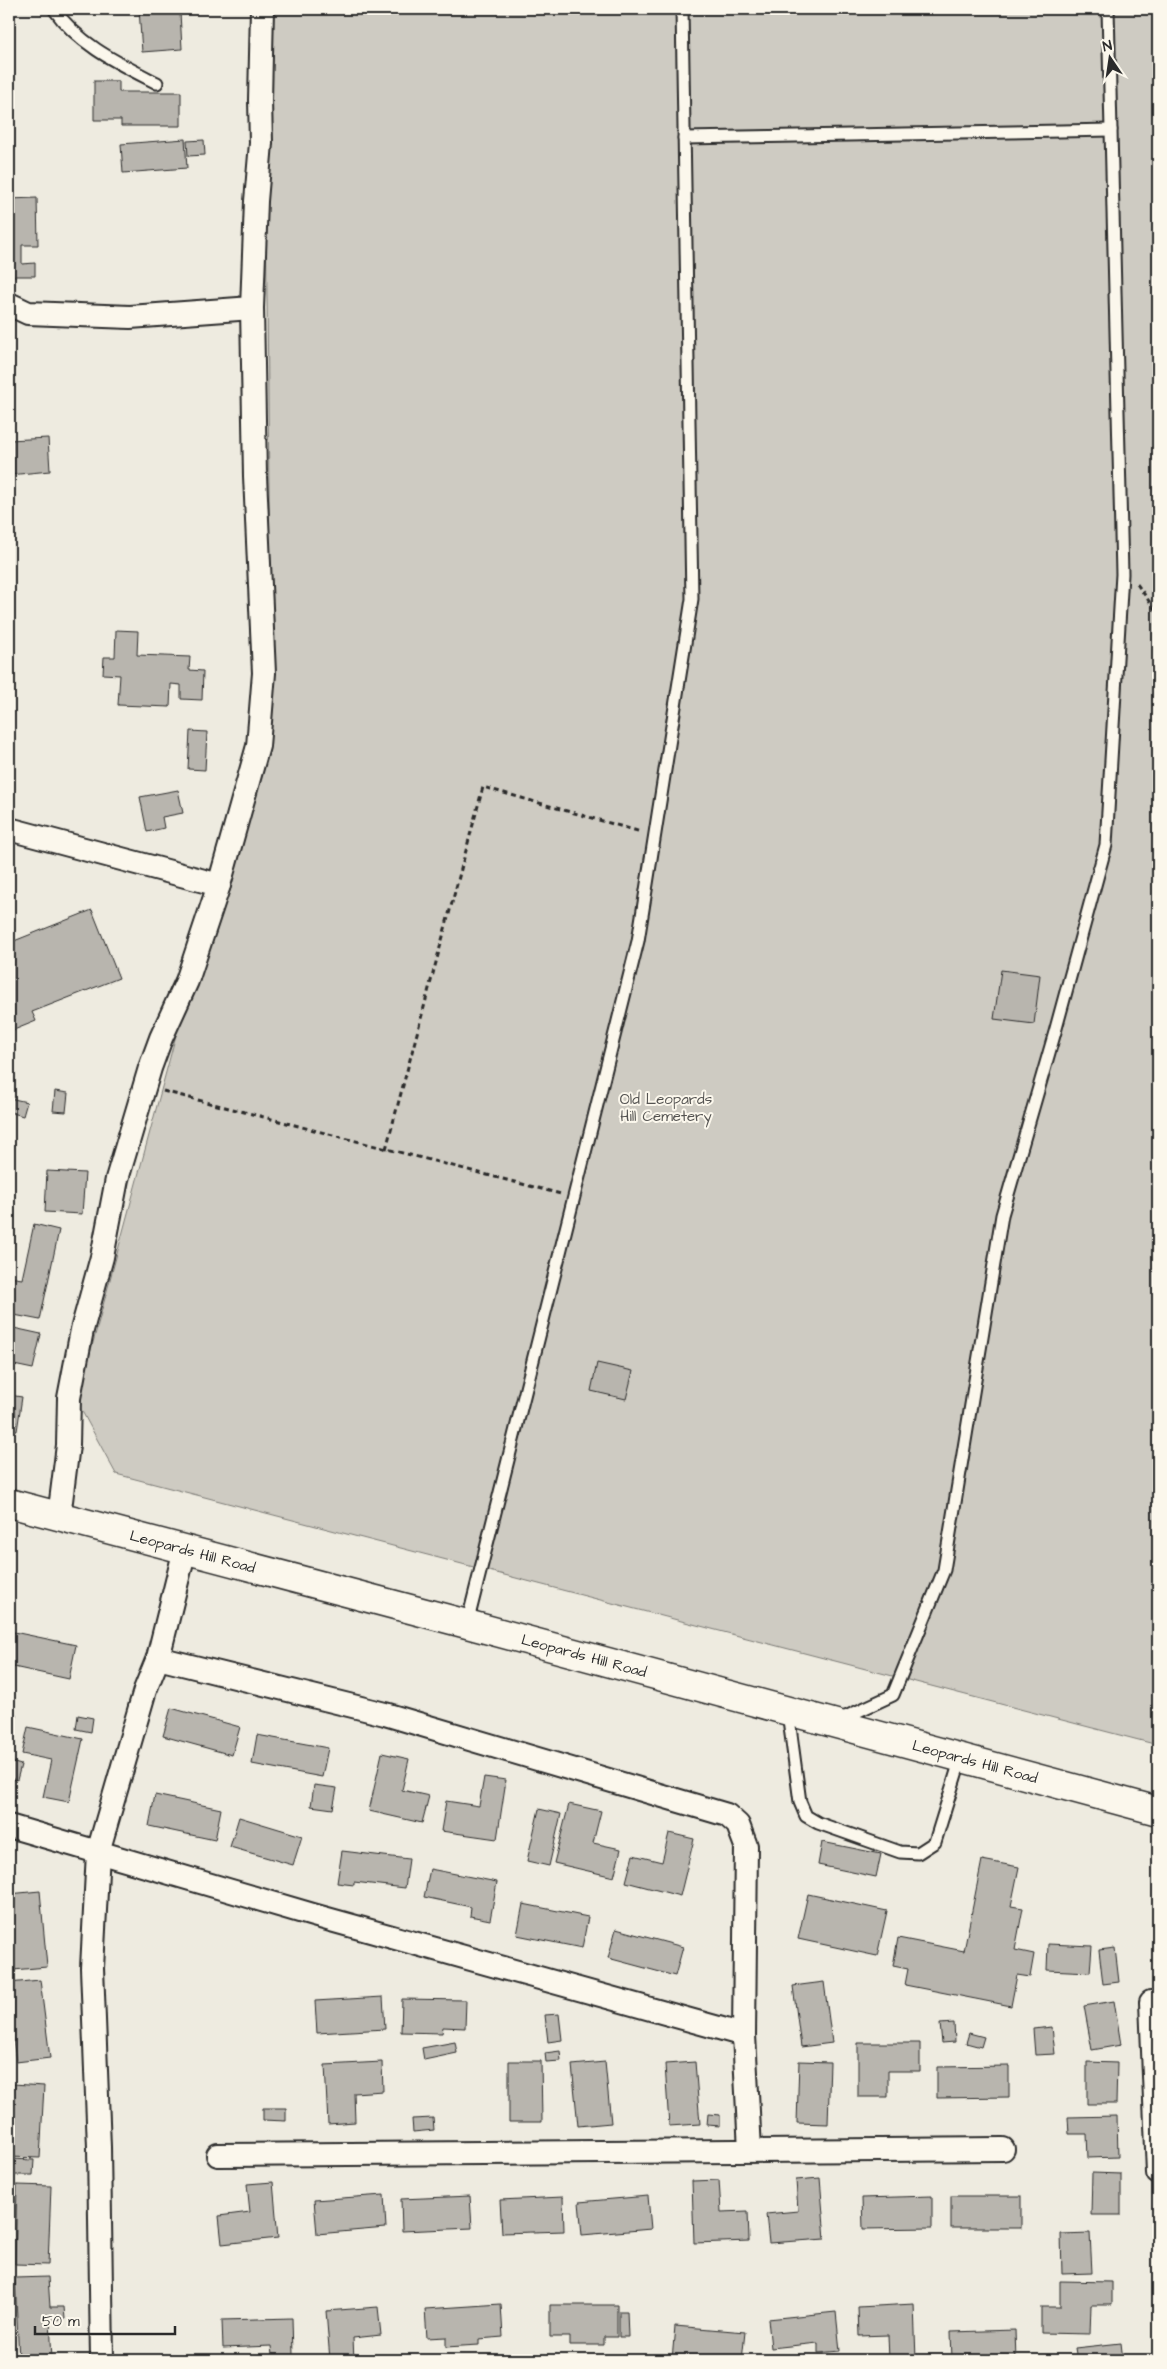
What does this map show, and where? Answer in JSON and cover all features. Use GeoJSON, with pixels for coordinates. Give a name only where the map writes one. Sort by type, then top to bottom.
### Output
{"type":"FeatureCollection","features":[{"type":"Feature","properties":{"kind":"main road","name":"Leopards Hill Road"},"geometry":{"type":"LineString","coordinates":[[9,1503],[788,1710],[1158,1811]]}},
{"type":"Feature","properties":{"kind":"street"},"geometry":{"type":"LineString","coordinates":[[59,1517],[68,1445],[69,1398],[82,1330],[102,1257],[117,1179],[160,1038],[187,981],[219,885],[258,746],[264,673],[256,476],[252,308],[256,201],[261,143],[262,9]]}},
{"type":"Feature","properties":{"kind":"street"},"geometry":{"type":"LineString","coordinates":[[9,304],[28,313],[130,318],[252,308]]}},
{"type":"Feature","properties":{"kind":"street"},"geometry":{"type":"LineString","coordinates":[[9,829],[219,885]]}},
{"type":"Feature","properties":{"kind":"street"},"geometry":{"type":"LineString","coordinates":[[102,2360],[99,2156],[92,1968],[98,1852],[145,1690],[158,1658],[185,1549]]}},
{"type":"Feature","properties":{"kind":"street"},"geometry":{"type":"LineString","coordinates":[[158,1658],[385,1714],[726,1815],[738,1825],[746,1846],[744,2035],[750,2150]]}},
{"type":"Feature","properties":{"kind":"street"},"geometry":{"type":"LineString","coordinates":[[9,1826],[744,2035]]}},
{"type":"Feature","properties":{"kind":"street"},"geometry":{"type":"LineString","coordinates":[[1151,2002],[1158,2173]]}},
{"type":"Feature","properties":{"kind":"street"},"geometry":{"type":"LineString","coordinates":[[218,2155],[1003,2149]]}},
{"type":"Feature","properties":{"kind":"lane"},"geometry":{"type":"LineString","coordinates":[[54,9],[66,26],[103,55],[157,83]]}},
{"type":"Feature","properties":{"kind":"lane"},"geometry":{"type":"LineString","coordinates":[[467,1624],[638,941],[692,599],[682,9]]}},
{"type":"Feature","properties":{"kind":"lane"},"geometry":{"type":"LineString","coordinates":[[833,1723],[893,1695],[944,1570],[1002,1214],[1056,1032],[1106,845],[1122,574],[1108,9]]}},
{"type":"Feature","properties":{"kind":"lane"},"geometry":{"type":"LineString","coordinates":[[684,138],[1111,130]]}},
{"type":"Feature","properties":{"kind":"lane"},"geometry":{"type":"LineString","coordinates":[[788,1710],[800,1802],[806,1816],[818,1823],[900,1852],[918,1853],[935,1842],[961,1758]]}},
{"type":"Feature","properties":{"kind":"path"},"geometry":{"type":"LineString","coordinates":[[1122,574],[1135,582],[1158,614]]}},
{"type":"Feature","properties":{"kind":"path"},"geometry":{"type":"LineString","coordinates":[[386,1148],[483,787],[655,836]]}},
{"type":"Feature","properties":{"kind":"path"},"geometry":{"type":"LineString","coordinates":[[144,1086],[574,1197]]}},
{"type":"Feature","properties":{"kind":"green space","name":"Old Leopards Hill Cemetery"},"geometry":{"type":"Polygon","coordinates":[[[264,9],[1158,9],[1158,1745],[116,1474],[77,1402],[271,683],[264,9]]]}},
{"type":"Feature","properties":{"kind":"building"},"geometry":{"type":"Polygon","coordinates":[[[90,9],[119,9],[119,11],[91,13],[90,9]]]}},
{"type":"Feature","properties":{"kind":"building"},"geometry":{"type":"Polygon","coordinates":[[[139,9],[161,9],[162,13],[180,12],[182,49],[142,52],[139,9]]]}},
{"type":"Feature","properties":{"kind":"building"},"geometry":{"type":"Polygon","coordinates":[[[94,81],[119,81],[119,92],[181,92],[181,126],[121,126],[121,120],[94,120],[94,81]]]}},
{"type":"Feature","properties":{"kind":"building"},"geometry":{"type":"Polygon","coordinates":[[[185,139],[187,168],[123,173],[121,144],[185,139]]]}},
{"type":"Feature","properties":{"kind":"building"},"geometry":{"type":"Polygon","coordinates":[[[204,140],[205,155],[188,156],[187,141],[204,140]]]}},
{"type":"Feature","properties":{"kind":"building"},"geometry":{"type":"Polygon","coordinates":[[[37,198],[38,245],[22,245],[22,264],[35,263],[35,276],[9,276],[9,199],[37,198]]]}},
{"type":"Feature","properties":{"kind":"building"},"geometry":{"type":"Polygon","coordinates":[[[48,438],[50,471],[9,475],[9,440],[48,438]]]}},
{"type":"Feature","properties":{"kind":"building"},"geometry":{"type":"Polygon","coordinates":[[[116,630],[138,631],[137,655],[190,657],[189,670],[203,671],[202,700],[181,699],[181,685],[171,684],[170,707],[118,705],[120,675],[103,674],[104,657],[115,657],[116,630]]]}},
{"type":"Feature","properties":{"kind":"building"},"geometry":{"type":"Polygon","coordinates":[[[190,731],[207,732],[205,770],[188,769],[190,731]]]}},
{"type":"Feature","properties":{"kind":"building"},"geometry":{"type":"Polygon","coordinates":[[[178,790],[183,813],[162,817],[164,828],[147,832],[140,797],[178,790]]]}},
{"type":"Feature","properties":{"kind":"building"},"geometry":{"type":"Polygon","coordinates":[[[92,910],[119,978],[32,1012],[36,1021],[9,1032],[9,943],[92,910]]]}},
{"type":"Feature","properties":{"kind":"building"},"geometry":{"type":"Polygon","coordinates":[[[1001,970],[1040,975],[1034,1024],[994,1019],[1001,970]]]}},
{"type":"Feature","properties":{"kind":"building"},"geometry":{"type":"Polygon","coordinates":[[[55,1091],[68,1093],[66,1112],[53,1111],[55,1091]]]}},
{"type":"Feature","properties":{"kind":"building"},"geometry":{"type":"Polygon","coordinates":[[[9,1098],[27,1102],[23,1116],[9,1112],[9,1098]]]}},
{"type":"Feature","properties":{"kind":"building"},"geometry":{"type":"Polygon","coordinates":[[[47,1171],[85,1173],[82,1214],[45,1212],[47,1171]]]}},
{"type":"Feature","properties":{"kind":"building"},"geometry":{"type":"Polygon","coordinates":[[[34,1224],[59,1230],[40,1320],[9,1314],[9,1277],[22,1279],[34,1224]]]}},
{"type":"Feature","properties":{"kind":"building"},"geometry":{"type":"Polygon","coordinates":[[[9,1327],[41,1334],[33,1369],[9,1364],[9,1327]]]}},
{"type":"Feature","properties":{"kind":"building"},"geometry":{"type":"Polygon","coordinates":[[[597,1363],[633,1371],[626,1399],[591,1391],[597,1363]]]}},
{"type":"Feature","properties":{"kind":"building"},"geometry":{"type":"Polygon","coordinates":[[[9,1395],[22,1397],[17,1431],[9,1430],[9,1395]]]}},
{"type":"Feature","properties":{"kind":"building"},"geometry":{"type":"Polygon","coordinates":[[[9,1631],[76,1645],[69,1679],[9,1666],[9,1631]]]}},
{"type":"Feature","properties":{"kind":"building"},"geometry":{"type":"Polygon","coordinates":[[[171,1708],[240,1727],[232,1755],[163,1736],[171,1708]]]}},
{"type":"Feature","properties":{"kind":"building"},"geometry":{"type":"Polygon","coordinates":[[[9,1714],[17,1715],[12,1747],[9,1747],[9,1714]]]}},
{"type":"Feature","properties":{"kind":"building"},"geometry":{"type":"Polygon","coordinates":[[[78,1715],[93,1718],[91,1732],[76,1729],[78,1715]]]}},
{"type":"Feature","properties":{"kind":"building"},"geometry":{"type":"Polygon","coordinates":[[[28,1727],[83,1739],[69,1802],[43,1797],[51,1760],[22,1754],[28,1727]]]}},
{"type":"Feature","properties":{"kind":"building"},"geometry":{"type":"Polygon","coordinates":[[[257,1735],[328,1748],[322,1777],[252,1764],[257,1735]]]}},
{"type":"Feature","properties":{"kind":"building"},"geometry":{"type":"Polygon","coordinates":[[[382,1753],[409,1759],[402,1790],[429,1796],[422,1823],[369,1811],[382,1753]]]}},
{"type":"Feature","properties":{"kind":"building"},"geometry":{"type":"Polygon","coordinates":[[[11,1762],[21,1765],[17,1780],[9,1778],[11,1762]]]}},
{"type":"Feature","properties":{"kind":"building"},"geometry":{"type":"Polygon","coordinates":[[[484,1777],[506,1780],[497,1839],[441,1831],[446,1801],[479,1806],[484,1777]]]}},
{"type":"Feature","properties":{"kind":"building"},"geometry":{"type":"Polygon","coordinates":[[[314,1785],[337,1788],[333,1809],[311,1806],[314,1785]]]}},
{"type":"Feature","properties":{"kind":"building"},"geometry":{"type":"Polygon","coordinates":[[[155,1795],[221,1809],[215,1840],[149,1826],[155,1795]]]}},
{"type":"Feature","properties":{"kind":"building"},"geometry":{"type":"Polygon","coordinates":[[[569,1804],[601,1811],[593,1843],[621,1849],[614,1877],[554,1863],[569,1804]]]}},
{"type":"Feature","properties":{"kind":"building"},"geometry":{"type":"Polygon","coordinates":[[[539,1809],[561,1814],[549,1866],[527,1861],[539,1809]]]}},
{"type":"Feature","properties":{"kind":"building"},"geometry":{"type":"Polygon","coordinates":[[[239,1817],[302,1836],[293,1865],[230,1847],[239,1817]]]}},
{"type":"Feature","properties":{"kind":"building"},"geometry":{"type":"Polygon","coordinates":[[[669,1833],[694,1839],[680,1896],[626,1882],[633,1855],[662,1862],[669,1833]]]}},
{"type":"Feature","properties":{"kind":"building"},"geometry":{"type":"Polygon","coordinates":[[[822,1842],[881,1854],[876,1877],[818,1865],[822,1842]]]}},
{"type":"Feature","properties":{"kind":"building"},"geometry":{"type":"Polygon","coordinates":[[[342,1851],[409,1859],[405,1888],[354,1882],[354,1885],[337,1883],[342,1851]]]}},
{"type":"Feature","properties":{"kind":"building"},"geometry":{"type":"Polygon","coordinates":[[[982,1860],[1019,1867],[1011,1906],[1023,1908],[1015,1950],[1034,1954],[1030,1977],[1017,1975],[1011,2006],[905,1985],[908,1969],[893,1966],[898,1938],[964,1951],[982,1860]]]}},
{"type":"Feature","properties":{"kind":"building"},"geometry":{"type":"Polygon","coordinates":[[[430,1869],[497,1882],[490,1920],[470,1916],[471,1907],[424,1897],[430,1869]]]}},
{"type":"Feature","properties":{"kind":"building"},"geometry":{"type":"Polygon","coordinates":[[[40,1891],[47,1967],[13,1970],[9,1894],[40,1891]]]}},
{"type":"Feature","properties":{"kind":"building"},"geometry":{"type":"Polygon","coordinates":[[[808,1894],[887,1911],[877,1956],[798,1939],[808,1894]]]}},
{"type":"Feature","properties":{"kind":"building"},"geometry":{"type":"Polygon","coordinates":[[[523,1904],[588,1917],[582,1948],[517,1935],[523,1904]]]}},
{"type":"Feature","properties":{"kind":"building"},"geometry":{"type":"Polygon","coordinates":[[[616,1929],[683,1947],[675,1976],[608,1958],[616,1929]]]}},
{"type":"Feature","properties":{"kind":"building"},"geometry":{"type":"Polygon","coordinates":[[[1048,1944],[1092,1946],[1090,1972],[1047,1970],[1048,1944]]]}},
{"type":"Feature","properties":{"kind":"building"},"geometry":{"type":"Polygon","coordinates":[[[1115,1948],[1119,1982],[1103,1984],[1099,1950],[1115,1948]]]}},
{"type":"Feature","properties":{"kind":"building"},"geometry":{"type":"Polygon","coordinates":[[[40,1980],[50,2058],[16,2062],[9,2004],[9,1983],[40,1980]]]}},
{"type":"Feature","properties":{"kind":"building"},"geometry":{"type":"Polygon","coordinates":[[[824,1982],[832,2043],[801,2047],[793,1986],[824,1982]]]}},
{"type":"Feature","properties":{"kind":"building"},"geometry":{"type":"Polygon","coordinates":[[[383,1997],[385,2029],[317,2033],[315,2001],[383,1997]]]}},
{"type":"Feature","properties":{"kind":"building"},"geometry":{"type":"Polygon","coordinates":[[[402,1999],[466,2000],[465,2028],[443,2027],[442,2033],[401,2032],[402,1999]]]}},
{"type":"Feature","properties":{"kind":"building"},"geometry":{"type":"Polygon","coordinates":[[[1114,2001],[1121,2045],[1092,2050],[1084,2006],[1114,2001]]]}},
{"type":"Feature","properties":{"kind":"building"},"geometry":{"type":"Polygon","coordinates":[[[559,2014],[562,2040],[548,2042],[545,2015],[559,2014]]]}},
{"type":"Feature","properties":{"kind":"building"},"geometry":{"type":"Polygon","coordinates":[[[954,2023],[955,2042],[942,2043],[940,2024],[954,2023]]]}},
{"type":"Feature","properties":{"kind":"building"},"geometry":{"type":"Polygon","coordinates":[[[1052,2027],[1055,2054],[1035,2055],[1033,2029],[1052,2027]]]}},
{"type":"Feature","properties":{"kind":"building"},"geometry":{"type":"Polygon","coordinates":[[[969,2033],[984,2037],[981,2047],[966,2043],[969,2033]]]}},
{"type":"Feature","properties":{"kind":"building"},"geometry":{"type":"Polygon","coordinates":[[[455,2042],[457,2053],[424,2060],[422,2048],[455,2042]]]}},
{"type":"Feature","properties":{"kind":"building"},"geometry":{"type":"Polygon","coordinates":[[[858,2043],[920,2043],[920,2071],[888,2071],[888,2097],[858,2097],[858,2043]]]}},
{"type":"Feature","properties":{"kind":"building"},"geometry":{"type":"Polygon","coordinates":[[[560,2051],[561,2061],[546,2062],[545,2053],[560,2051]]]}},
{"type":"Feature","properties":{"kind":"building"},"geometry":{"type":"Polygon","coordinates":[[[509,2061],[541,2061],[542,2122],[509,2122],[509,2061]]]}},
{"type":"Feature","properties":{"kind":"building"},"geometry":{"type":"Polygon","coordinates":[[[799,2061],[830,2062],[828,2124],[797,2123],[799,2061]]]}},
{"type":"Feature","properties":{"kind":"building"},"geometry":{"type":"Polygon","coordinates":[[[382,2062],[383,2091],[354,2093],[355,2122],[328,2124],[325,2065],[382,2062]]]}},
{"type":"Feature","properties":{"kind":"building"},"geometry":{"type":"Polygon","coordinates":[[[605,2062],[611,2123],[578,2126],[572,2065],[605,2062]]]}},
{"type":"Feature","properties":{"kind":"building"},"geometry":{"type":"Polygon","coordinates":[[[695,2062],[700,2124],[669,2126],[665,2064],[695,2062]]]}},
{"type":"Feature","properties":{"kind":"building"},"geometry":{"type":"Polygon","coordinates":[[[1087,2062],[1117,2063],[1116,2104],[1087,2104],[1087,2062]]]}},
{"type":"Feature","properties":{"kind":"building"},"geometry":{"type":"Polygon","coordinates":[[[1009,2066],[1009,2097],[937,2098],[937,2067],[1009,2066]]]}},
{"type":"Feature","properties":{"kind":"building"},"geometry":{"type":"Polygon","coordinates":[[[13,2084],[44,2086],[40,2158],[9,2157],[13,2084]]]}},
{"type":"Feature","properties":{"kind":"building"},"geometry":{"type":"Polygon","coordinates":[[[263,2108],[286,2108],[286,2121],[263,2120],[263,2108]]]}},
{"type":"Feature","properties":{"kind":"building"},"geometry":{"type":"Polygon","coordinates":[[[708,2114],[720,2115],[720,2126],[707,2125],[708,2114]]]}},
{"type":"Feature","properties":{"kind":"building"},"geometry":{"type":"Polygon","coordinates":[[[1117,2116],[1118,2157],[1088,2158],[1087,2134],[1069,2134],[1068,2117],[1117,2116]]]}},
{"type":"Feature","properties":{"kind":"building"},"geometry":{"type":"Polygon","coordinates":[[[433,2118],[434,2130],[413,2132],[412,2119],[433,2118]]]}},
{"type":"Feature","properties":{"kind":"building"},"geometry":{"type":"Polygon","coordinates":[[[9,2159],[34,2160],[33,2175],[9,2175],[9,2159]]]}},
{"type":"Feature","properties":{"kind":"building"},"geometry":{"type":"Polygon","coordinates":[[[1092,2173],[1121,2174],[1121,2215],[1091,2215],[1092,2173]]]}},
{"type":"Feature","properties":{"kind":"building"},"geometry":{"type":"Polygon","coordinates":[[[820,2178],[825,2239],[769,2243],[766,2214],[798,2211],[796,2180],[820,2178]]]}},
{"type":"Feature","properties":{"kind":"building"},"geometry":{"type":"Polygon","coordinates":[[[719,2180],[721,2212],[748,2211],[749,2241],[694,2243],[692,2181],[719,2180]]]}},
{"type":"Feature","properties":{"kind":"building"},"geometry":{"type":"Polygon","coordinates":[[[273,2182],[278,2238],[222,2244],[219,2216],[250,2212],[247,2184],[273,2182]]]}},
{"type":"Feature","properties":{"kind":"building"},"geometry":{"type":"Polygon","coordinates":[[[17,2185],[51,2186],[48,2265],[15,2264],[17,2185]]]}},
{"type":"Feature","properties":{"kind":"building"},"geometry":{"type":"Polygon","coordinates":[[[384,2195],[386,2228],[317,2234],[314,2200],[384,2195]]]}},
{"type":"Feature","properties":{"kind":"building"},"geometry":{"type":"Polygon","coordinates":[[[470,2196],[472,2228],[402,2231],[401,2199],[470,2196]]]}},
{"type":"Feature","properties":{"kind":"building"},"geometry":{"type":"Polygon","coordinates":[[[648,2196],[651,2229],[582,2235],[579,2202],[648,2196]]]}},
{"type":"Feature","properties":{"kind":"building"},"geometry":{"type":"Polygon","coordinates":[[[932,2196],[932,2228],[863,2229],[862,2198],[932,2196]]]}},
{"type":"Feature","properties":{"kind":"building"},"geometry":{"type":"Polygon","coordinates":[[[951,2196],[1021,2196],[1021,2228],[951,2228],[951,2196]]]}},
{"type":"Feature","properties":{"kind":"building"},"geometry":{"type":"Polygon","coordinates":[[[563,2197],[564,2231],[502,2233],[500,2200],[563,2197]]]}},
{"type":"Feature","properties":{"kind":"building"},"geometry":{"type":"Polygon","coordinates":[[[1090,2233],[1092,2273],[1062,2274],[1061,2234],[1090,2233]]]}},
{"type":"Feature","properties":{"kind":"building"},"geometry":{"type":"Polygon","coordinates":[[[48,2277],[50,2307],[64,2307],[65,2319],[50,2320],[52,2360],[19,2360],[15,2278],[48,2277]]]}},
{"type":"Feature","properties":{"kind":"building"},"geometry":{"type":"Polygon","coordinates":[[[1060,2281],[1112,2282],[1112,2305],[1091,2305],[1090,2334],[1041,2333],[1041,2307],[1060,2307],[1060,2281]]]}},
{"type":"Feature","properties":{"kind":"building"},"geometry":{"type":"Polygon","coordinates":[[[501,2304],[503,2337],[479,2339],[479,2345],[446,2347],[446,2337],[427,2338],[425,2309],[501,2304]]]}},
{"type":"Feature","properties":{"kind":"building"},"geometry":{"type":"Polygon","coordinates":[[[914,2304],[916,2360],[889,2360],[888,2335],[859,2336],[858,2307],[914,2304]]]}},
{"type":"Feature","properties":{"kind":"building"},"geometry":{"type":"Polygon","coordinates":[[[550,2305],[617,2305],[617,2337],[604,2337],[604,2345],[570,2345],[570,2337],[550,2337],[550,2305]]]}},
{"type":"Feature","properties":{"kind":"building"},"geometry":{"type":"Polygon","coordinates":[[[378,2307],[381,2335],[353,2338],[354,2360],[330,2360],[326,2311],[378,2307]]]}},
{"type":"Feature","properties":{"kind":"building"},"geometry":{"type":"Polygon","coordinates":[[[619,2311],[627,2311],[628,2337],[619,2337],[619,2311]]]}},
{"type":"Feature","properties":{"kind":"building"},"geometry":{"type":"Polygon","coordinates":[[[836,2312],[840,2351],[818,2353],[818,2343],[771,2348],[768,2319],[836,2312]]]}},
{"type":"Feature","properties":{"kind":"building"},"geometry":{"type":"Polygon","coordinates":[[[292,2318],[293,2355],[272,2355],[271,2346],[223,2348],[222,2320],[292,2318]]]}},
{"type":"Feature","properties":{"kind":"building"},"geometry":{"type":"Polygon","coordinates":[[[675,2326],[745,2332],[742,2360],[694,2357],[693,2360],[672,2360],[675,2326]]]}},
{"type":"Feature","properties":{"kind":"building"},"geometry":{"type":"Polygon","coordinates":[[[1015,2330],[1016,2360],[987,2360],[987,2358],[952,2359],[951,2332],[1015,2330]]]}},
{"type":"Feature","properties":{"kind":"building"},"geometry":{"type":"Polygon","coordinates":[[[1121,2343],[1123,2360],[1077,2360],[1075,2348],[1121,2343]]]}}]}
